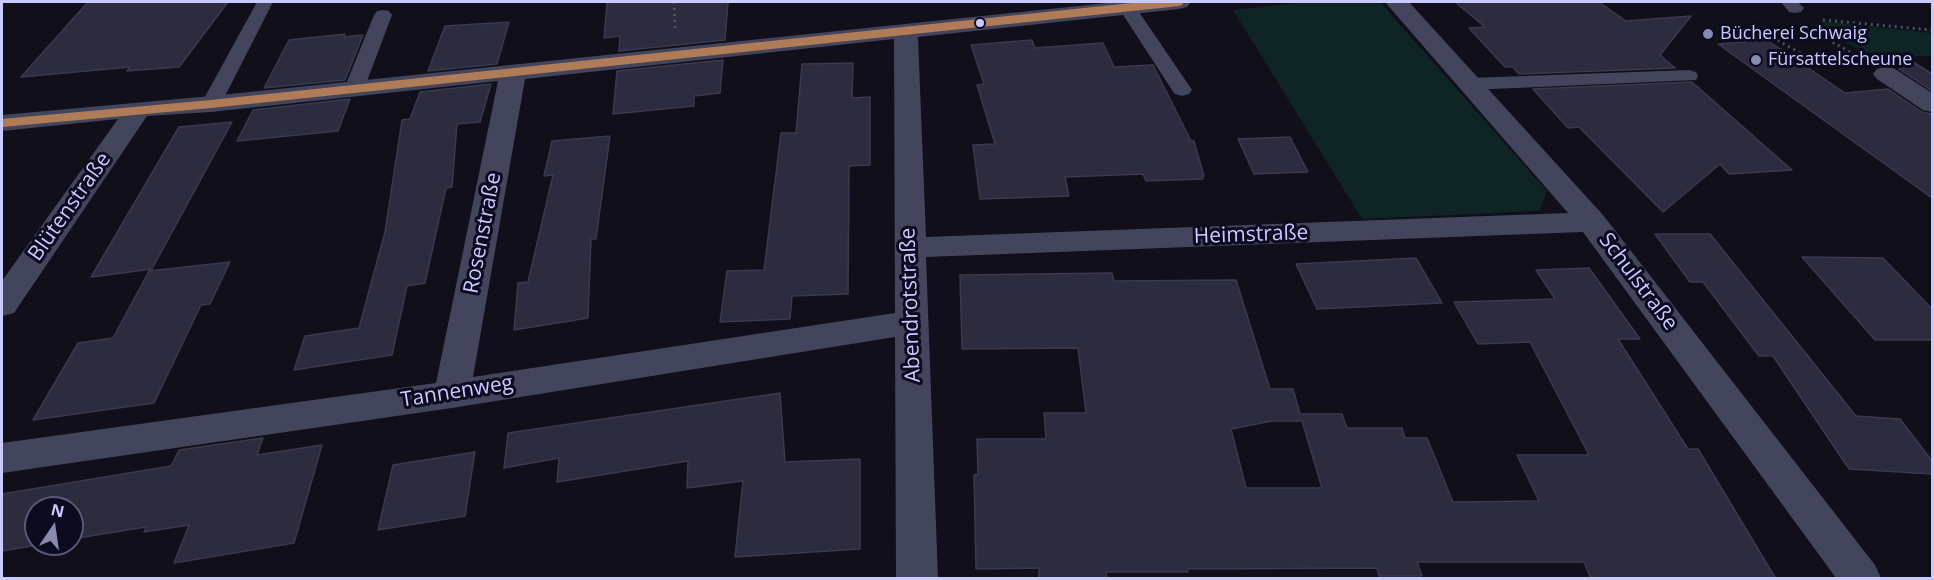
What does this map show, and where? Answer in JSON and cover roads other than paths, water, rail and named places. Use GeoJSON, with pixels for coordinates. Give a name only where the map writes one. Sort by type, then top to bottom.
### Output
{"type":"FeatureCollection","features":[{"type":"Feature","properties":{"kind":"street"},"geometry":{"type":"LineString","coordinates":[[992,2],[1026,17]]}},
{"type":"Feature","properties":{"kind":"street"},"geometry":{"type":"LineString","coordinates":[[2,123],[211,104],[1179,2]]}},
{"type":"Feature","properties":{"kind":"street","name":"Schulstraße"},"geometry":{"type":"LineString","coordinates":[[1397,2],[1592,222],[1860,579]]}},
{"type":"Feature","properties":{"kind":"street","name":"Abendrotstraße"},"geometry":{"type":"LineString","coordinates":[[906,32],[916,579]]}},
{"type":"Feature","properties":{"kind":"street","name":"Rosenstraße"},"geometry":{"type":"LineString","coordinates":[[452,394],[513,72]]}},
{"type":"Feature","properties":{"kind":"street"},"geometry":{"type":"LineString","coordinates":[[1886,74],[1932,104]]}},
{"type":"Feature","properties":{"kind":"street","name":"Blütenstraße"},"geometry":{"type":"LineString","coordinates":[[2,305],[139,109]]}},
{"type":"Feature","properties":{"kind":"street","name":"Heimstraße"},"geometry":{"type":"LineString","coordinates":[[909,248],[1592,222]]}},
{"type":"Feature","properties":{"kind":"street","name":"Tannenweg"},"geometry":{"type":"LineString","coordinates":[[2,458],[452,394],[912,322]]}},
{"type":"Feature","properties":{"kind":"lane"},"geometry":{"type":"LineString","coordinates":[[211,104],[265,2]]}},
{"type":"Feature","properties":{"kind":"lane"},"geometry":{"type":"LineString","coordinates":[[1127,7],[1182,90]]}},
{"type":"Feature","properties":{"kind":"lane"},"geometry":{"type":"LineString","coordinates":[[354,89],[383,15]]}},
{"type":"Feature","properties":{"kind":"lane"},"geometry":{"type":"LineString","coordinates":[[1470,84],[1689,76]]}},
{"type":"Feature","properties":{"kind":"place","name":"Bücherei Schwaig"},"geometry":{"type":"Point","coordinates":[1708,34]}},
{"type":"Feature","properties":{"kind":"place","name":"Fürsattelscheune"},"geometry":{"type":"Point","coordinates":[1756,60]}}]}
